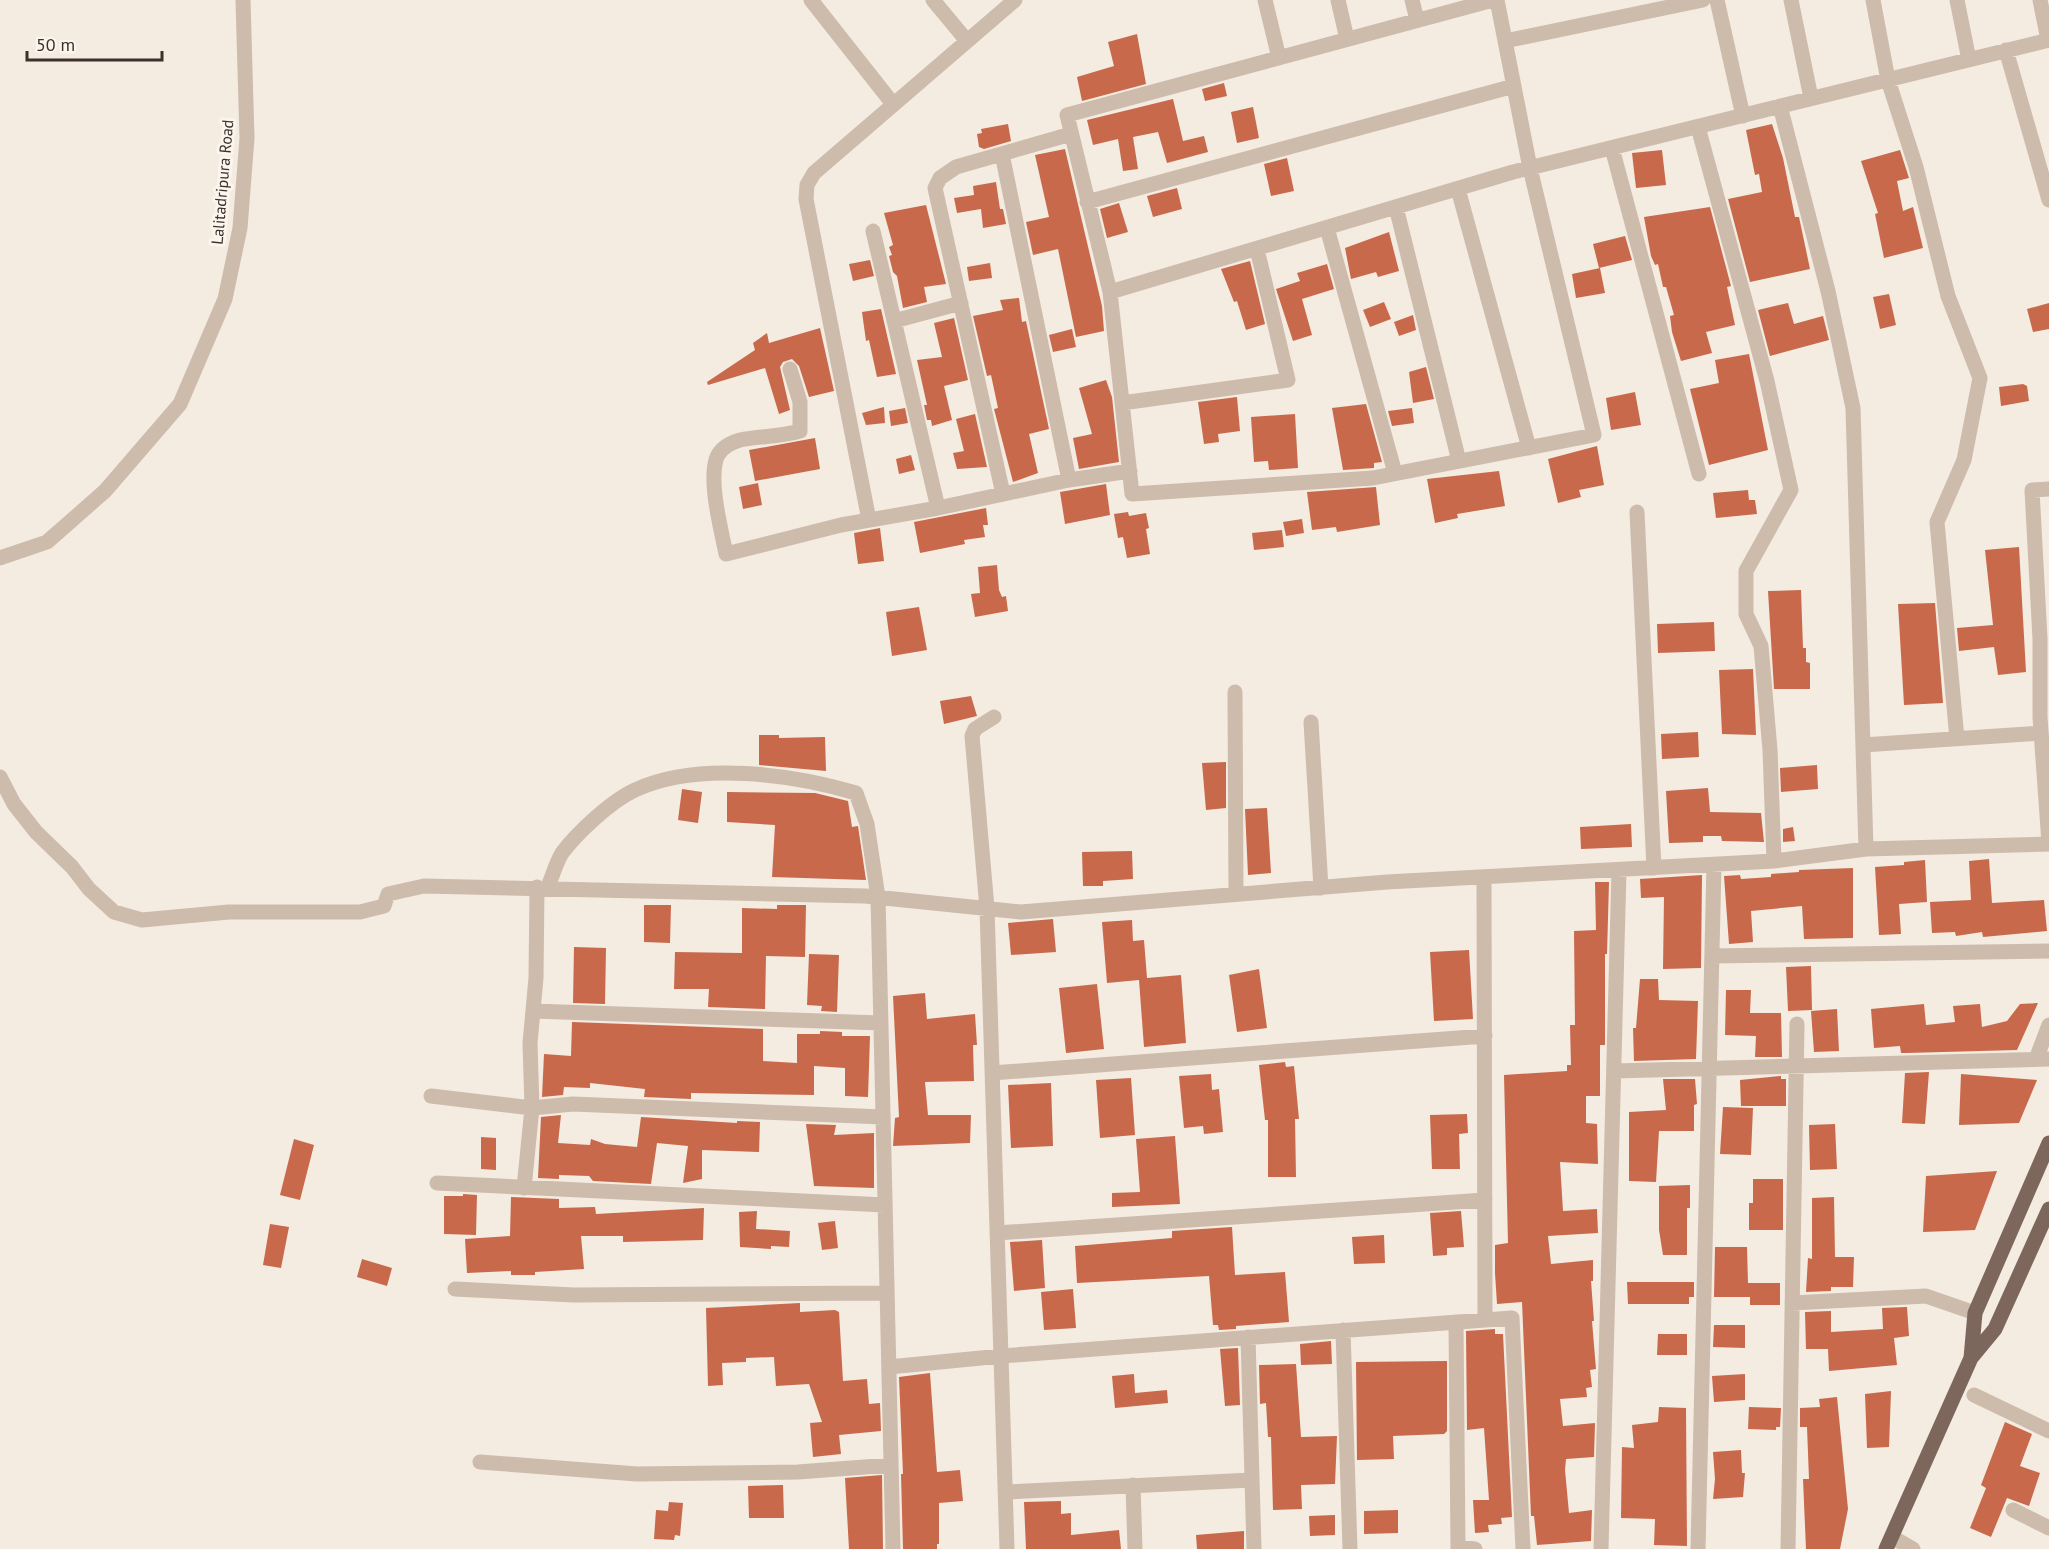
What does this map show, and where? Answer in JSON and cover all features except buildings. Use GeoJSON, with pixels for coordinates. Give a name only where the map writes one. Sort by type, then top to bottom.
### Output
{"type":"FeatureCollection","features":[{"type":"Feature","properties":{"kind":"main road"},"geometry":{"type":"LineString","coordinates":[[1971,1358],[1975,1313],[2049,1143]]}},
{"type":"Feature","properties":{"kind":"main road"},"geometry":{"type":"LineString","coordinates":[[1889,1543],[1971,1358],[1995,1329],[2049,1209]]}},
{"type":"Feature","properties":{"kind":"street","name":"Lalitadripura Road"},"geometry":{"type":"LineString","coordinates":[[0,558],[47,542],[105,491],[180,404],[225,299],[240,228],[247,138],[243,0]]}},
{"type":"Feature","properties":{"kind":"street"},"geometry":{"type":"LineString","coordinates":[[811,0],[893,104]]}},
{"type":"Feature","properties":{"kind":"street"},"geometry":{"type":"LineString","coordinates":[[933,0],[967,41]]}},
{"type":"Feature","properties":{"kind":"street"},"geometry":{"type":"LineString","coordinates":[[869,520],[806,199],[807,185],[814,173],[1015,0]]}},
{"type":"Feature","properties":{"kind":"street"},"geometry":{"type":"LineString","coordinates":[[1265,0],[1279,58]]}},
{"type":"Feature","properties":{"kind":"street"},"geometry":{"type":"LineString","coordinates":[[1338,0],[1347,39]]}},
{"type":"Feature","properties":{"kind":"street"},"geometry":{"type":"LineString","coordinates":[[1412,0],[1417,20]]}},
{"type":"Feature","properties":{"kind":"street"},"geometry":{"type":"LineString","coordinates":[[1495,0],[1530,168],[1594,435],[1374,478],[1132,494],[1110,292],[1066,115],[1347,39],[1495,0]]}},
{"type":"Feature","properties":{"kind":"street"},"geometry":{"type":"LineString","coordinates":[[1505,41],[1703,0]]}},
{"type":"Feature","properties":{"kind":"street"},"geometry":{"type":"LineString","coordinates":[[1717,0],[1743,116]]}},
{"type":"Feature","properties":{"kind":"street"},"geometry":{"type":"LineString","coordinates":[[1791,0],[1811,98]]}},
{"type":"Feature","properties":{"kind":"street"},"geometry":{"type":"LineString","coordinates":[[1873,0],[1888,80],[1916,167],[1948,296],[1980,378],[1964,460],[1937,522],[1957,739]]}},
{"type":"Feature","properties":{"kind":"street"},"geometry":{"type":"LineString","coordinates":[[1957,0],[1969,60]]}},
{"type":"Feature","properties":{"kind":"street"},"geometry":{"type":"LineString","coordinates":[[1110,292],[1530,168],[2048,40],[2040,0]]}},
{"type":"Feature","properties":{"kind":"street"},"geometry":{"type":"LineString","coordinates":[[2006,50],[2049,200]]}},
{"type":"Feature","properties":{"kind":"street"},"geometry":{"type":"LineString","coordinates":[[1087,202],[1514,86]]}},
{"type":"Feature","properties":{"kind":"street"},"geometry":{"type":"LineString","coordinates":[[1780,106],[1828,291],[1853,408],[1866,849]]}},
{"type":"Feature","properties":{"kind":"street"},"geometry":{"type":"LineString","coordinates":[[1698,127],[1767,381],[1791,490],[1746,572],[1746,614],[1761,646],[1770,750],[1774,861]]}},
{"type":"Feature","properties":{"kind":"street"},"geometry":{"type":"LineString","coordinates":[[1003,494],[935,188],[940,177],[956,167],[1071,134]]}},
{"type":"Feature","properties":{"kind":"street"},"geometry":{"type":"LineString","coordinates":[[1612,148],[1699,474]]}},
{"type":"Feature","properties":{"kind":"street"},"geometry":{"type":"LineString","coordinates":[[1002,154],[1069,480]]}},
{"type":"Feature","properties":{"kind":"street"},"geometry":{"type":"LineString","coordinates":[[1458,189],[1528,448]]}},
{"type":"Feature","properties":{"kind":"street"},"geometry":{"type":"LineString","coordinates":[[1396,207],[1459,461]]}},
{"type":"Feature","properties":{"kind":"street"},"geometry":{"type":"LineString","coordinates":[[1327,228],[1395,473]]}},
{"type":"Feature","properties":{"kind":"street"},"geometry":{"type":"LineString","coordinates":[[873,231],[938,508]]}},
{"type":"Feature","properties":{"kind":"street"},"geometry":{"type":"LineString","coordinates":[[1122,403],[1288,380],[1257,249]]}},
{"type":"Feature","properties":{"kind":"street"},"geometry":{"type":"LineString","coordinates":[[894,321],[961,303]]}},
{"type":"Feature","properties":{"kind":"street"},"geometry":{"type":"LineString","coordinates":[[790,369],[800,402],[800,431],[778,437],[740,440],[725,446],[716,458],[717,502],[726,554],[869,520],[1069,480],[1130,471]]}},
{"type":"Feature","properties":{"kind":"street"},"geometry":{"type":"LineString","coordinates":[[0,777],[14,804],[36,832],[72,867],[89,889],[114,912],[142,920],[229,912],[360,912],[384,906],[388,894],[424,886],[542,887],[878,897],[1021,912],[1321,888],[1774,861],[1866,849],[2049,843],[2041,732],[2045,638],[2032,490],[2049,489]]}},
{"type":"Feature","properties":{"kind":"street"},"geometry":{"type":"LineString","coordinates":[[1637,512],[1654,868]]}},
{"type":"Feature","properties":{"kind":"street"},"geometry":{"type":"LineString","coordinates":[[1235,692],[1236,894]]}},
{"type":"Feature","properties":{"kind":"street"},"geometry":{"type":"LineString","coordinates":[[994,717],[975,729],[972,736],[987,908],[1007,1549]]}},
{"type":"Feature","properties":{"kind":"street"},"geometry":{"type":"LineString","coordinates":[[1311,722],[1321,888]]}},
{"type":"Feature","properties":{"kind":"street"},"geometry":{"type":"LineString","coordinates":[[1863,745],[2041,732]]}},
{"type":"Feature","properties":{"kind":"street"},"geometry":{"type":"LineString","coordinates":[[524,1188],[532,1108],[530,1043],[542,887],[561,855],[596,818],[633,790],[674,777],[738,774],[819,782],[856,793],[867,824],[878,897],[893,1549]]}},
{"type":"Feature","properties":{"kind":"street"},"geometry":{"type":"LineString","coordinates":[[1698,1549],[1714,865]]}},
{"type":"Feature","properties":{"kind":"street"},"geometry":{"type":"LineString","coordinates":[[1601,1549],[1619,870]]}},
{"type":"Feature","properties":{"kind":"street"},"geometry":{"type":"LineString","coordinates":[[1484,877],[1485,1320]]}},
{"type":"Feature","properties":{"kind":"street"},"geometry":{"type":"LineString","coordinates":[[1712,956],[2049,951]]}},
{"type":"Feature","properties":{"kind":"street"},"geometry":{"type":"LineString","coordinates":[[533,1011],[881,1023]]}},
{"type":"Feature","properties":{"kind":"street"},"geometry":{"type":"LineString","coordinates":[[1788,1549],[1797,1024]]}},
{"type":"Feature","properties":{"kind":"street"},"geometry":{"type":"LineString","coordinates":[[1615,1071],[2042,1059],[2049,1025]]}},
{"type":"Feature","properties":{"kind":"street"},"geometry":{"type":"LineString","coordinates":[[992,1073],[1485,1036]]}},
{"type":"Feature","properties":{"kind":"street"},"geometry":{"type":"LineString","coordinates":[[431,1096],[532,1108],[573,1104],[883,1117]]}},
{"type":"Feature","properties":{"kind":"street"},"geometry":{"type":"LineString","coordinates":[[437,1183],[885,1204]]}},
{"type":"Feature","properties":{"kind":"street"},"geometry":{"type":"LineString","coordinates":[[997,1233],[1485,1200]]}},
{"type":"Feature","properties":{"kind":"street"},"geometry":{"type":"LineString","coordinates":[[454,1289],[574,1294],[887,1293]]}},
{"type":"Feature","properties":{"kind":"street"},"geometry":{"type":"LineString","coordinates":[[1792,1303],[1926,1296],[1975,1313]]}},
{"type":"Feature","properties":{"kind":"street"},"geometry":{"type":"LineString","coordinates":[[889,1367],[1001,1356],[1512,1318],[1523,1549]]}},
{"type":"Feature","properties":{"kind":"street"},"geometry":{"type":"LineString","coordinates":[[1456,1322],[1458,1548],[1475,1549]]}},
{"type":"Feature","properties":{"kind":"street"},"geometry":{"type":"LineString","coordinates":[[1342,1330],[1350,1549]]}},
{"type":"Feature","properties":{"kind":"street"},"geometry":{"type":"LineString","coordinates":[[1248,1337],[1254,1549]]}},
{"type":"Feature","properties":{"kind":"street"},"geometry":{"type":"LineString","coordinates":[[1974,1395],[2049,1431]]}},
{"type":"Feature","properties":{"kind":"street"},"geometry":{"type":"LineString","coordinates":[[480,1462],[637,1474],[798,1472],[891,1465]]}},
{"type":"Feature","properties":{"kind":"street"},"geometry":{"type":"LineString","coordinates":[[1006,1491],[1252,1480]]}},
{"type":"Feature","properties":{"kind":"street"},"geometry":{"type":"LineString","coordinates":[[1133,1485],[1135,1549]]}},
{"type":"Feature","properties":{"kind":"street"},"geometry":{"type":"LineString","coordinates":[[2013,1510],[2049,1528]]}},
{"type":"Feature","properties":{"kind":"street"},"geometry":{"type":"LineString","coordinates":[[1889,1543],[1914,1549]]}}]}
